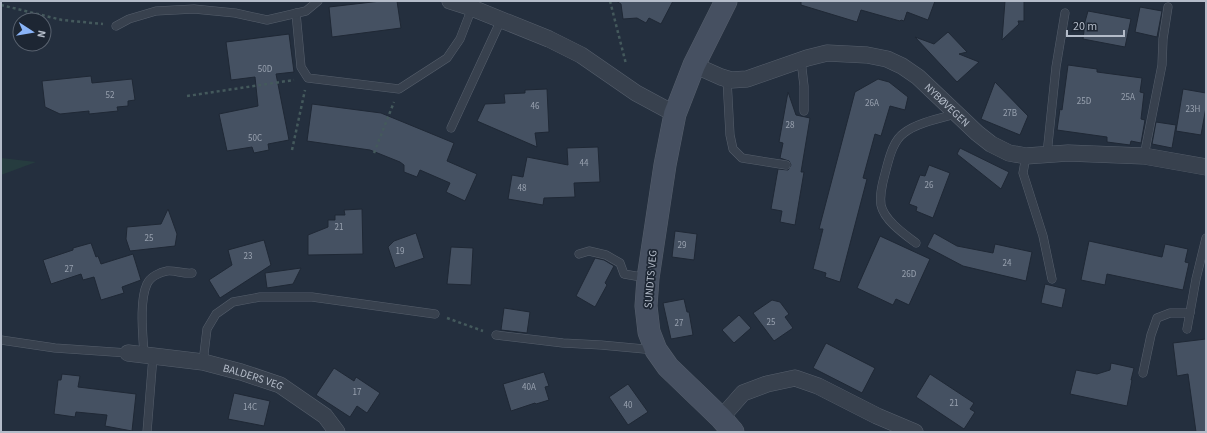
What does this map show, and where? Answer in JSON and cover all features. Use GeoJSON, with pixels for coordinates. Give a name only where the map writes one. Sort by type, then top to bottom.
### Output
{"type":"FeatureCollection","features":[{"type":"Feature","properties":{"kind":"street"},"geometry":{"type":"LineString","coordinates":[[450,1],[472,8],[549,39],[581,55],[636,93],[675,114]]}},
{"type":"Feature","properties":{"kind":"street","name":"SUNDTS VEG"},"geometry":{"type":"LineString","coordinates":[[726,1],[694,65],[675,114],[665,165],[648,278],[646,306],[649,332],[656,350],[668,367],[727,425],[743,393],[767,384],[796,378],[818,386],[877,416],[915,432]]}},
{"type":"Feature","properties":{"kind":"street","name":"NYBØVEGEN"},"geometry":{"type":"LineString","coordinates":[[694,65],[732,80],[747,79],[801,60],[827,54],[867,55],[887,59],[902,66],[918,77],[977,134],[991,144],[1009,153],[1026,156],[1068,153],[1144,156],[1206,167]]}},
{"type":"Feature","properties":{"kind":"street","name":"BALDERS VEG"},"geometry":{"type":"LineString","coordinates":[[128,353],[203,362],[241,372],[280,385],[325,416],[337,432]]}},
{"type":"Feature","properties":{"kind":"lane"},"geometry":{"type":"LineString","coordinates":[[116,26],[129,19],[156,11],[194,9],[235,13],[267,20],[306,11],[318,1]]}},
{"type":"Feature","properties":{"kind":"lane"},"geometry":{"type":"LineString","coordinates":[[1144,156],[1162,65],[1163,39],[1168,7]]}},
{"type":"Feature","properties":{"kind":"lane"},"geometry":{"type":"LineString","coordinates":[[296,13],[301,67],[308,78],[399,89],[447,58],[460,39],[472,8]]}},
{"type":"Feature","properties":{"kind":"lane"},"geometry":{"type":"LineString","coordinates":[[1047,154],[1056,67],[1065,14]]}},
{"type":"Feature","properties":{"kind":"lane"},"geometry":{"type":"LineString","coordinates":[[452,128],[501,20]]}},
{"type":"Feature","properties":{"kind":"lane"},"geometry":{"type":"LineString","coordinates":[[801,60],[804,86],[804,111]]}},
{"type":"Feature","properties":{"kind":"lane"},"geometry":{"type":"LineString","coordinates":[[727,79],[730,135],[734,149],[742,158],[786,165]]}},
{"type":"Feature","properties":{"kind":"lane"},"geometry":{"type":"LineString","coordinates":[[916,243],[895,227],[881,206],[881,188],[890,157],[896,141],[904,133],[917,126],[956,114]]}},
{"type":"Feature","properties":{"kind":"lane"},"geometry":{"type":"LineString","coordinates":[[1026,156],[1024,172],[1043,236],[1052,279]]}},
{"type":"Feature","properties":{"kind":"lane"},"geometry":{"type":"LineString","coordinates":[[1188,329],[1196,279],[1206,238]]}},
{"type":"Feature","properties":{"kind":"lane"},"geometry":{"type":"LineString","coordinates":[[579,254],[589,251],[606,255],[620,263],[624,274],[648,278]]}},
{"type":"Feature","properties":{"kind":"lane"},"geometry":{"type":"LineString","coordinates":[[147,432],[148,356],[143,310],[144,294],[147,284],[154,276],[166,271],[192,274]]}},
{"type":"Feature","properties":{"kind":"lane"},"geometry":{"type":"LineString","coordinates":[[203,362],[207,329],[216,314],[233,302],[260,297],[312,297],[435,314]]}},
{"type":"Feature","properties":{"kind":"lane"},"geometry":{"type":"LineString","coordinates":[[1143,373],[1151,336],[1157,318],[1170,313],[1190,313]]}},
{"type":"Feature","properties":{"kind":"lane"},"geometry":{"type":"LineString","coordinates":[[496,335],[564,343],[656,350]]}},
{"type":"Feature","properties":{"kind":"lane","name":"BALDERS VEG"},"geometry":{"type":"LineString","coordinates":[[1,340],[55,348],[128,353]]}},
{"type":"Feature","properties":{"kind":"path"},"geometry":{"type":"LineString","coordinates":[[610,1],[627,68]]}},
{"type":"Feature","properties":{"kind":"path"},"geometry":{"type":"LineString","coordinates":[[1,5],[62,20],[116,26]]}},
{"type":"Feature","properties":{"kind":"path"},"geometry":{"type":"LineString","coordinates":[[187,96],[308,78],[292,150]]}},
{"type":"Feature","properties":{"kind":"path"},"geometry":{"type":"LineString","coordinates":[[374,153],[399,89]]}},
{"type":"Feature","properties":{"kind":"path"},"geometry":{"type":"LineString","coordinates":[[435,314],[496,335]]}},
{"type":"Feature","properties":{"kind":"green space"},"geometry":{"type":"Polygon","coordinates":[[[1,158],[36,162],[1,175],[1,158]]]}},
{"type":"Feature","properties":{"kind":"building"},"geometry":{"type":"Polygon","coordinates":[[[381,1],[397,1],[401,28],[332,37],[329,7],[381,1]]]}},
{"type":"Feature","properties":{"kind":"building"},"geometry":{"type":"Polygon","coordinates":[[[616,1],[673,1],[661,24],[649,18],[646,23],[637,18],[623,19],[621,4],[616,1]]]}},
{"type":"Feature","properties":{"kind":"building"},"geometry":{"type":"Polygon","coordinates":[[[801,1],[935,1],[928,20],[907,12],[904,21],[900,21],[861,10],[857,22],[801,5],[801,1]]]}},
{"type":"Feature","properties":{"kind":"building"},"geometry":{"type":"Polygon","coordinates":[[[1005,1],[1024,1],[1024,21],[1018,21],[1019,24],[1002,40],[1005,1]]]}},
{"type":"Feature","properties":{"kind":"building"},"geometry":{"type":"Polygon","coordinates":[[[1140,7],[1162,11],[1157,37],[1135,32],[1140,7]]]}},
{"type":"Feature","properties":{"kind":"building"},"geometry":{"type":"Polygon","coordinates":[[[1088,11],[1131,19],[1125,47],[1083,39],[1083,29],[1088,11]]]}},
{"type":"Feature","properties":{"kind":"building"},"geometry":{"type":"Polygon","coordinates":[[[948,32],[967,52],[959,54],[979,62],[957,82],[915,37],[934,44],[948,32]]]}},
{"type":"Feature","properties":{"kind":"building"},"geometry":{"type":"Polygon","coordinates":[[[289,34],[294,72],[276,74],[289,140],[268,144],[269,150],[254,153],[252,147],[227,151],[219,114],[258,106],[255,77],[231,80],[226,42],[289,34]]]}},
{"type":"Feature","properties":{"kind":"building"},"geometry":{"type":"Polygon","coordinates":[[[1068,65],[1097,69],[1097,72],[1142,78],[1140,92],[1144,93],[1141,119],[1145,120],[1141,143],[1131,141],[1130,145],[1107,142],[1107,137],[1057,130],[1060,109],[1062,110],[1068,65]]]}},
{"type":"Feature","properties":{"kind":"building"},"geometry":{"type":"Polygon","coordinates":[[[91,76],[92,83],[132,79],[135,100],[128,101],[128,106],[117,107],[118,111],[89,114],[89,111],[60,114],[45,107],[42,81],[91,76]]]}},
{"type":"Feature","properties":{"kind":"building"},"geometry":{"type":"Polygon","coordinates":[[[878,79],[889,82],[908,97],[905,110],[890,106],[881,136],[875,134],[863,178],[867,179],[840,282],[825,277],[826,273],[813,269],[823,229],[819,229],[855,92],[878,79]]]}},
{"type":"Feature","properties":{"kind":"building"},"geometry":{"type":"Polygon","coordinates":[[[995,82],[1028,116],[1020,135],[981,119],[995,82]]]}},
{"type":"Feature","properties":{"kind":"building"},"geometry":{"type":"Polygon","coordinates":[[[547,89],[549,132],[535,133],[537,147],[477,121],[485,104],[505,103],[504,94],[525,93],[525,90],[547,89]]]}},
{"type":"Feature","properties":{"kind":"building"},"geometry":{"type":"Polygon","coordinates":[[[1183,89],[1206,93],[1206,107],[1201,135],[1176,131],[1183,89]]]}},
{"type":"Feature","properties":{"kind":"building"},"geometry":{"type":"Polygon","coordinates":[[[788,92],[796,115],[810,118],[801,172],[804,172],[795,225],[780,222],[782,211],[771,209],[778,169],[788,170],[791,165],[789,161],[780,158],[783,143],[779,142],[788,92]]]}},
{"type":"Feature","properties":{"kind":"building"},"geometry":{"type":"Polygon","coordinates":[[[312,104],[381,113],[454,143],[447,161],[477,174],[465,201],[446,192],[450,183],[420,170],[417,177],[404,172],[404,165],[400,162],[370,150],[307,141],[312,104]]]}},
{"type":"Feature","properties":{"kind":"building"},"geometry":{"type":"Polygon","coordinates":[[[1156,122],[1176,125],[1172,148],[1152,144],[1156,122]]]}},
{"type":"Feature","properties":{"kind":"building"},"geometry":{"type":"Polygon","coordinates":[[[598,147],[600,182],[574,183],[575,197],[544,198],[543,205],[508,199],[512,175],[523,177],[527,157],[568,165],[567,148],[598,147]]]}},
{"type":"Feature","properties":{"kind":"building"},"geometry":{"type":"Polygon","coordinates":[[[960,148],[1009,172],[1001,189],[957,154],[960,148]]]}},
{"type":"Feature","properties":{"kind":"building"},"geometry":{"type":"Polygon","coordinates":[[[929,165],[950,173],[933,218],[916,211],[917,207],[909,204],[920,175],[925,176],[929,165]]]}},
{"type":"Feature","properties":{"kind":"building"},"geometry":{"type":"Polygon","coordinates":[[[168,209],[177,234],[175,246],[130,251],[126,239],[127,227],[161,224],[168,209]]]}},
{"type":"Feature","properties":{"kind":"building"},"geometry":{"type":"Polygon","coordinates":[[[362,209],[363,254],[308,255],[308,235],[328,227],[328,220],[335,220],[335,215],[345,215],[344,210],[362,209]]]}},
{"type":"Feature","properties":{"kind":"building"},"geometry":{"type":"Polygon","coordinates":[[[675,231],[697,234],[694,260],[672,257],[675,231]]]}},
{"type":"Feature","properties":{"kind":"building"},"geometry":{"type":"Polygon","coordinates":[[[416,233],[424,258],[395,268],[388,247],[394,241],[416,233]]]}},
{"type":"Feature","properties":{"kind":"building"},"geometry":{"type":"Polygon","coordinates":[[[934,233],[957,246],[993,253],[995,244],[1032,252],[1026,281],[963,266],[927,247],[934,233]]]}},
{"type":"Feature","properties":{"kind":"building"},"geometry":{"type":"Polygon","coordinates":[[[880,236],[930,259],[909,305],[896,299],[893,305],[857,288],[880,236]]]}},
{"type":"Feature","properties":{"kind":"building"},"geometry":{"type":"Polygon","coordinates":[[[264,240],[271,265],[220,298],[209,280],[232,265],[228,250],[264,240]]]}},
{"type":"Feature","properties":{"kind":"building"},"geometry":{"type":"Polygon","coordinates":[[[1089,241],[1162,257],[1165,244],[1188,249],[1185,262],[1189,263],[1183,290],[1107,274],[1105,285],[1081,280],[1089,241]]]}},
{"type":"Feature","properties":{"kind":"building"},"geometry":{"type":"Polygon","coordinates":[[[91,243],[96,257],[98,256],[101,264],[133,254],[141,280],[122,287],[124,293],[101,300],[94,277],[83,280],[81,274],[51,284],[43,260],[73,250],[73,248],[91,243]]]}},
{"type":"Feature","properties":{"kind":"building"},"geometry":{"type":"Polygon","coordinates":[[[451,247],[473,248],[471,285],[447,284],[451,247]]]}},
{"type":"Feature","properties":{"kind":"building"},"geometry":{"type":"Polygon","coordinates":[[[595,258],[604,260],[614,266],[605,283],[607,285],[595,307],[576,296],[595,258]]]}},
{"type":"Feature","properties":{"kind":"building"},"geometry":{"type":"Polygon","coordinates":[[[301,268],[293,284],[267,288],[265,273],[301,268]]]}},
{"type":"Feature","properties":{"kind":"building"},"geometry":{"type":"Polygon","coordinates":[[[1045,284],[1066,289],[1062,308],[1041,303],[1045,284]]]}},
{"type":"Feature","properties":{"kind":"building"},"geometry":{"type":"Polygon","coordinates":[[[684,299],[687,312],[689,312],[693,335],[671,339],[663,303],[684,299]]]}},
{"type":"Feature","properties":{"kind":"building"},"geometry":{"type":"Polygon","coordinates":[[[772,300],[780,302],[789,314],[785,317],[793,328],[774,341],[753,313],[772,300]]]}},
{"type":"Feature","properties":{"kind":"building"},"geometry":{"type":"Polygon","coordinates":[[[504,308],[530,312],[527,333],[501,330],[504,308]]]}},
{"type":"Feature","properties":{"kind":"building"},"geometry":{"type":"Polygon","coordinates":[[[739,315],[751,328],[734,343],[722,330],[739,315]]]}},
{"type":"Feature","properties":{"kind":"building"},"geometry":{"type":"Polygon","coordinates":[[[1206,339],[1206,432],[1196,432],[1188,374],[1177,376],[1173,343],[1206,339]]]}},
{"type":"Feature","properties":{"kind":"building"},"geometry":{"type":"Polygon","coordinates":[[[826,343],[875,368],[862,393],[813,368],[826,343]]]}},
{"type":"Feature","properties":{"kind":"building"},"geometry":{"type":"Polygon","coordinates":[[[1111,363],[1134,368],[1127,406],[1070,394],[1076,370],[1097,374],[1110,370],[1111,363]]]}},
{"type":"Feature","properties":{"kind":"building"},"geometry":{"type":"Polygon","coordinates":[[[334,368],[354,381],[356,377],[380,393],[367,413],[357,406],[350,417],[316,395],[334,368]]]}},
{"type":"Feature","properties":{"kind":"building"},"geometry":{"type":"Polygon","coordinates":[[[544,372],[549,386],[545,387],[549,400],[511,411],[503,384],[544,372]]]}},
{"type":"Feature","properties":{"kind":"building"},"geometry":{"type":"Polygon","coordinates":[[[62,374],[80,376],[78,387],[136,394],[132,431],[105,426],[107,415],[76,412],[75,417],[54,414],[58,380],[61,380],[62,374]]]}},
{"type":"Feature","properties":{"kind":"building"},"geometry":{"type":"Polygon","coordinates":[[[930,374],[974,403],[970,409],[975,412],[964,429],[916,397],[930,374]]]}},
{"type":"Feature","properties":{"kind":"building"},"geometry":{"type":"Polygon","coordinates":[[[628,384],[648,412],[628,425],[609,397],[628,384]]]}},
{"type":"Feature","properties":{"kind":"building"},"geometry":{"type":"Polygon","coordinates":[[[234,393],[270,401],[264,426],[228,419],[234,393]]]}}]}
